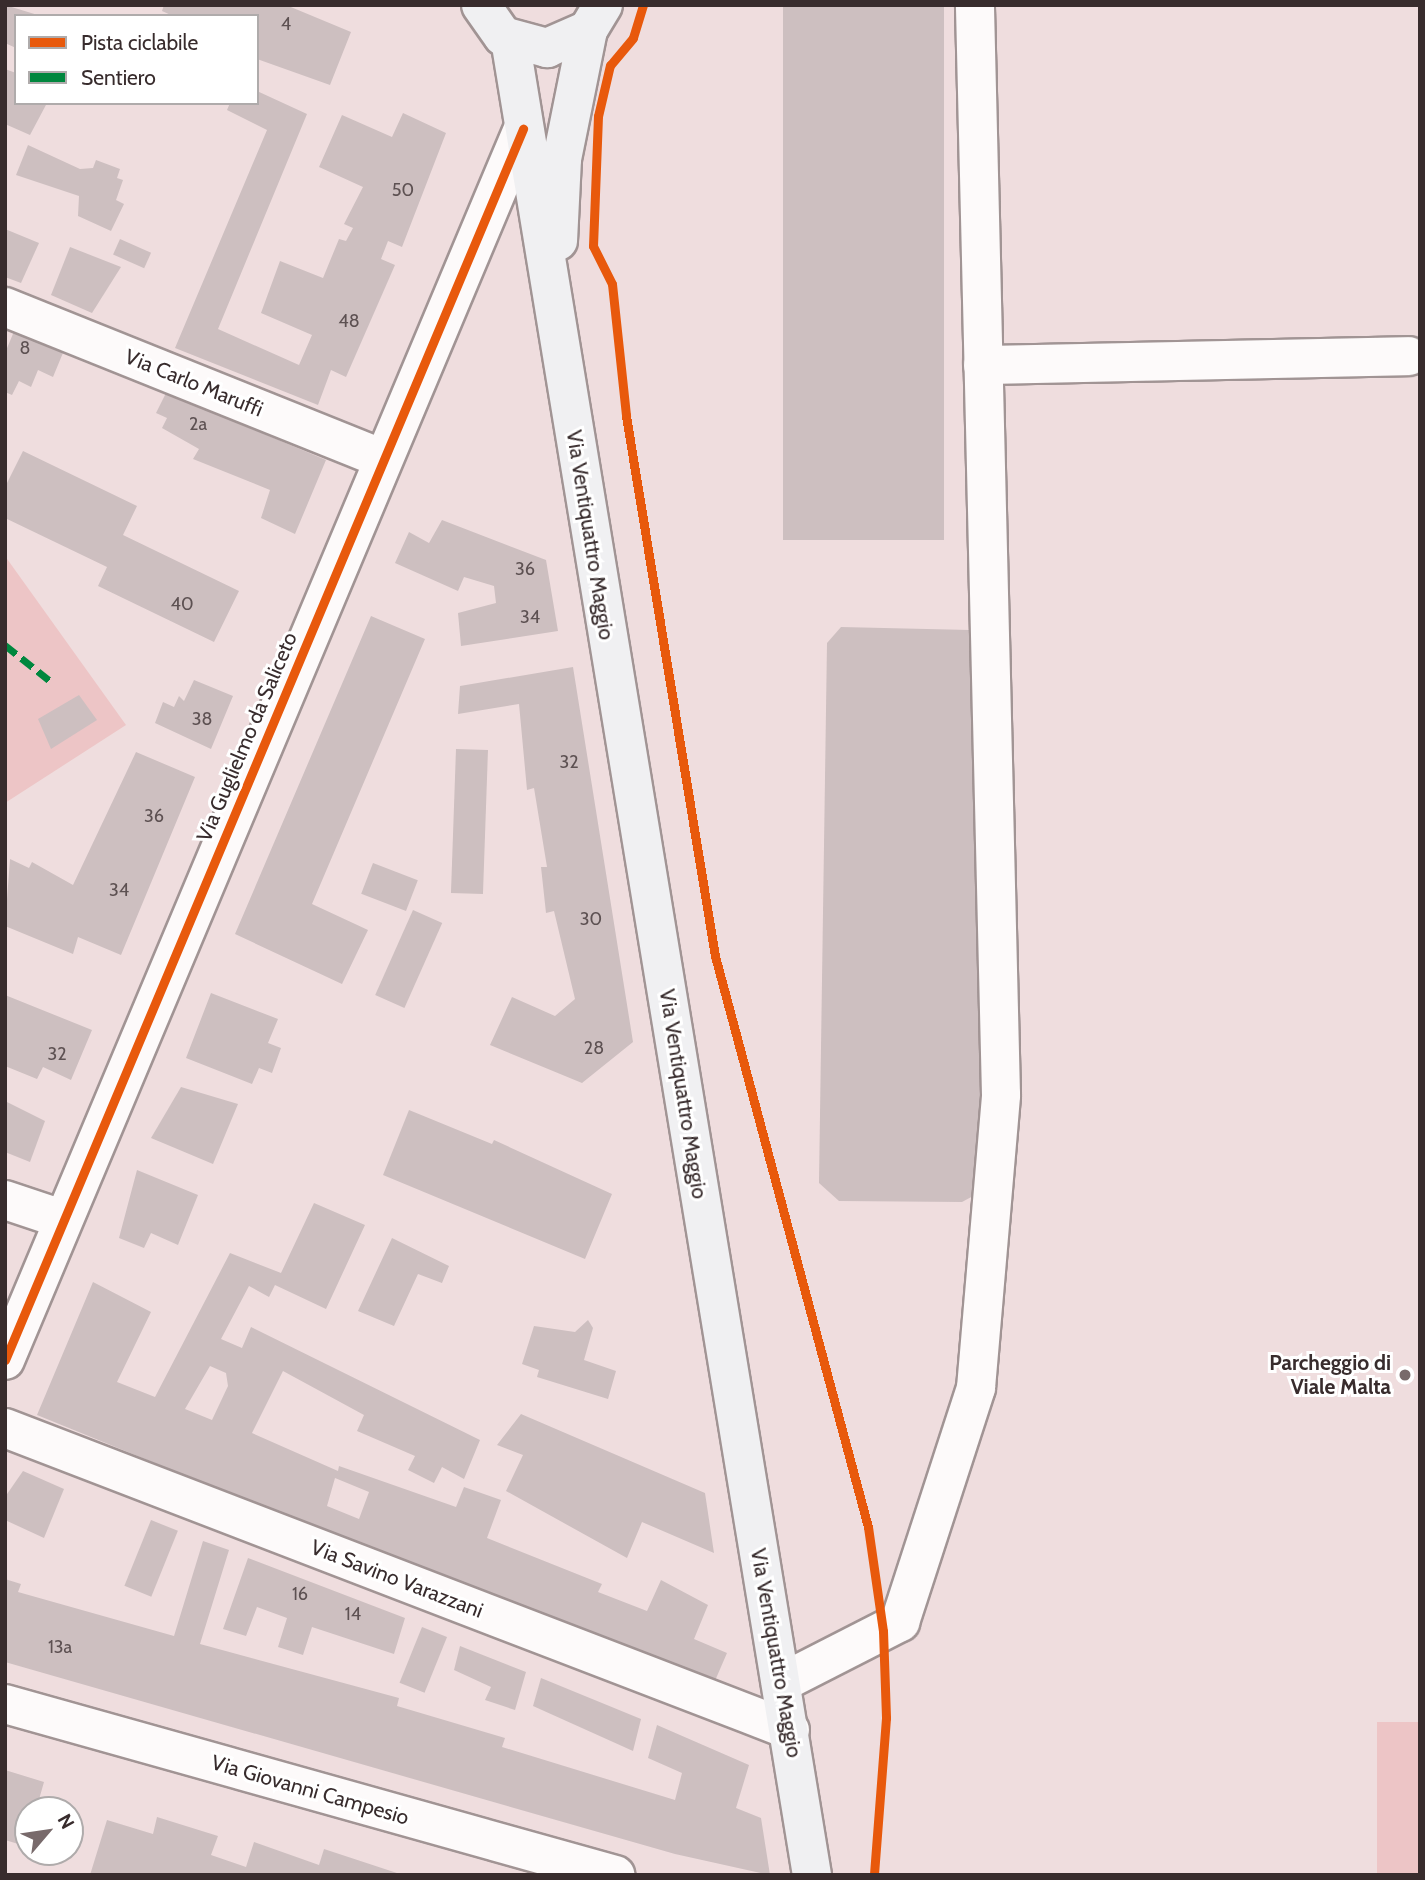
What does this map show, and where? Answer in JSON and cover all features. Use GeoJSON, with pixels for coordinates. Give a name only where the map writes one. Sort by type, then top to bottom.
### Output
{"type":"FeatureCollection","features":[{"type":"Feature","properties":{"kind":"main road"},"geometry":{"type":"LineString","coordinates":[[481,5],[510,39]]}},
{"type":"Feature","properties":{"kind":"main road","name":"Via Ventiquattro Maggio"},"geometry":{"type":"LineString","coordinates":[[595,17],[547,48],[510,39],[812,1875]]}},
{"type":"Feature","properties":{"kind":"main road","name":"Via Ventiquattro Maggio"},"geometry":{"type":"LineString","coordinates":[[553,313],[562,159],[595,17]]}},
{"type":"Feature","properties":{"kind":"street"},"geometry":{"type":"LineString","coordinates":[[781,1683],[900,1622],[976,1388],[1002,1095],[975,5]]}},
{"type":"Feature","properties":{"kind":"street","name":"Via Guglielmo da Saliceto"},"geometry":{"type":"LineString","coordinates":[[5,1360],[62,1219],[523,129]]}},
{"type":"Feature","properties":{"kind":"street","name":"Via Carlo Maruffi"},"geometry":{"type":"LineString","coordinates":[[5,307],[383,458]]}},
{"type":"Feature","properties":{"kind":"street"},"geometry":{"type":"LineString","coordinates":[[983,365],[1409,356]]}},
{"type":"Feature","properties":{"kind":"street"},"geometry":{"type":"LineString","coordinates":[[5,1199],[62,1219]]}},
{"type":"Feature","properties":{"kind":"street","name":"Via Savino Varazzani"},"geometry":{"type":"LineString","coordinates":[[5,1428],[790,1730]]}},
{"type":"Feature","properties":{"kind":"street","name":"Via Giovanni Campesio"},"geometry":{"type":"LineString","coordinates":[[5,1704],[615,1875]]}},
{"type":"Feature","properties":{"kind":"shaded area"},"geometry":{"type":"Polygon","coordinates":[[[5,556],[126,725],[5,803],[5,556]]]}},
{"type":"Feature","properties":{"kind":"shaded area"},"geometry":{"type":"Polygon","coordinates":[[[1377,1722],[1420,1722],[1420,1875],[1377,1875],[1377,1722]]]}},
{"type":"Feature","properties":{"kind":"building"},"geometry":{"type":"Polygon","coordinates":[[[5,5],[34,14],[14,14],[14,47],[5,43],[5,5]]]}},
{"type":"Feature","properties":{"kind":"building"},"geometry":{"type":"Polygon","coordinates":[[[164,5],[286,5],[351,32],[330,85],[259,60],[259,14],[169,14],[162,11],[164,5]]]}},
{"type":"Feature","properties":{"kind":"building"},"geometry":{"type":"Polygon","coordinates":[[[783,5],[944,5],[944,540],[783,540],[783,5]]]}},
{"type":"Feature","properties":{"kind":"building"},"geometry":{"type":"Polygon","coordinates":[[[5,69],[14,72],[14,105],[46,105],[30,135],[5,124],[5,69]]]}},
{"type":"Feature","properties":{"kind":"building"},"geometry":{"type":"Polygon","coordinates":[[[259,92],[307,114],[218,329],[299,365],[312,335],[261,313],[280,261],[323,278],[339,239],[346,241],[353,228],[344,224],[363,187],[319,167],[342,115],[392,137],[403,113],[446,133],[402,247],[388,241],[381,259],[395,265],[346,377],[331,370],[318,405],[175,348],[267,130],[227,110],[229,105],[259,105],[259,92]]]}},
{"type":"Feature","properties":{"kind":"building"},"geometry":{"type":"Polygon","coordinates":[[[28,145],[80,169],[93,168],[96,160],[120,169],[117,178],[123,180],[116,200],[124,204],[111,231],[78,216],[79,196],[16,175],[28,145]]]}},
{"type":"Feature","properties":{"kind":"building"},"geometry":{"type":"Polygon","coordinates":[[[5,229],[39,243],[21,283],[5,277],[5,229]]]}},
{"type":"Feature","properties":{"kind":"building"},"geometry":{"type":"Polygon","coordinates":[[[120,239],[151,253],[144,268],[113,255],[120,239]]]}},
{"type":"Feature","properties":{"kind":"building"},"geometry":{"type":"Polygon","coordinates":[[[70,247],[121,267],[92,313],[51,295],[70,247]]]}},
{"type":"Feature","properties":{"kind":"building"},"geometry":{"type":"Polygon","coordinates":[[[15,329],[65,348],[53,377],[38,370],[31,387],[19,381],[12,395],[5,392],[5,353],[15,329]]]}},
{"type":"Feature","properties":{"kind":"building"},"geometry":{"type":"Polygon","coordinates":[[[166,393],[326,460],[295,534],[261,518],[270,490],[193,459],[199,449],[162,428],[167,418],[156,413],[166,393]]]}},
{"type":"Feature","properties":{"kind":"building"},"geometry":{"type":"Polygon","coordinates":[[[23,451],[137,506],[123,535],[239,591],[214,642],[98,586],[107,567],[5,518],[5,487],[23,451]]]}},
{"type":"Feature","properties":{"kind":"building"},"geometry":{"type":"Polygon","coordinates":[[[442,520],[546,560],[558,631],[461,646],[458,613],[496,603],[494,586],[464,577],[458,591],[395,563],[409,532],[429,543],[442,520]]]}},
{"type":"Feature","properties":{"kind":"building"},"geometry":{"type":"Polygon","coordinates":[[[371,616],[425,639],[312,904],[368,930],[342,984],[235,934],[371,616]]]}},
{"type":"Feature","properties":{"kind":"building"},"geometry":{"type":"Polygon","coordinates":[[[841,627],[970,630],[987,649],[981,1165],[975,1195],[962,1202],[839,1201],[819,1183],[827,643],[841,627]]]}},
{"type":"Feature","properties":{"kind":"building"},"geometry":{"type":"Polygon","coordinates":[[[573,667],[633,1042],[582,1083],[490,1045],[512,997],[555,1016],[575,999],[554,911],[546,913],[541,867],[547,867],[534,788],[527,790],[519,704],[458,714],[460,686],[573,667]]]}},
{"type":"Feature","properties":{"kind":"building"},"geometry":{"type":"Polygon","coordinates":[[[194,680],[233,696],[211,749],[155,723],[163,702],[174,707],[179,696],[184,701],[194,680]]]}},
{"type":"Feature","properties":{"kind":"building"},"geometry":{"type":"Polygon","coordinates":[[[79,695],[97,720],[51,749],[38,719],[79,695]]]}},
{"type":"Feature","properties":{"kind":"building"},"geometry":{"type":"Polygon","coordinates":[[[456,749],[488,750],[483,894],[451,893],[456,749]]]}},
{"type":"Feature","properties":{"kind":"building"},"geometry":{"type":"Polygon","coordinates":[[[136,752],[195,777],[121,955],[78,937],[73,954],[5,926],[10,859],[29,868],[32,862],[73,885],[136,752]]]}},
{"type":"Feature","properties":{"kind":"building"},"geometry":{"type":"Polygon","coordinates":[[[373,863],[418,880],[406,911],[361,894],[373,863]]]}},
{"type":"Feature","properties":{"kind":"building"},"geometry":{"type":"Polygon","coordinates":[[[413,910],[442,923],[404,1008],[375,995],[413,910]]]}},
{"type":"Feature","properties":{"kind":"building"},"geometry":{"type":"Polygon","coordinates":[[[211,993],[278,1019],[268,1043],[281,1048],[272,1073],[259,1068],[252,1084],[186,1058],[211,993]]]}},
{"type":"Feature","properties":{"kind":"building"},"geometry":{"type":"Polygon","coordinates":[[[5,995],[92,1030],[71,1080],[43,1067],[37,1079],[5,1066],[5,995]]]}},
{"type":"Feature","properties":{"kind":"building"},"geometry":{"type":"Polygon","coordinates":[[[181,1087],[238,1104],[213,1164],[151,1138],[181,1087]]]}},
{"type":"Feature","properties":{"kind":"building"},"geometry":{"type":"Polygon","coordinates":[[[5,1101],[45,1121],[30,1162],[5,1152],[5,1101]]]}},
{"type":"Feature","properties":{"kind":"building"},"geometry":{"type":"Polygon","coordinates":[[[409,1110],[492,1144],[494,1140],[612,1194],[585,1259],[383,1175],[409,1110]]]}},
{"type":"Feature","properties":{"kind":"building"},"geometry":{"type":"Polygon","coordinates":[[[137,1170],[198,1195],[178,1245],[151,1233],[144,1248],[119,1238],[137,1170]]]}},
{"type":"Feature","properties":{"kind":"building"},"geometry":{"type":"Polygon","coordinates":[[[314,1203],[365,1225],[326,1309],[275,1285],[269,1297],[249,1286],[221,1339],[242,1348],[251,1327],[480,1440],[464,1479],[442,1467],[434,1483],[408,1470],[415,1456],[357,1431],[364,1415],[283,1371],[252,1433],[338,1471],[339,1466],[456,1507],[464,1487],[501,1500],[487,1538],[602,1584],[598,1592],[647,1611],[661,1580],[708,1605],[694,1639],[727,1653],[711,1690],[37,1415],[93,1282],[151,1312],[117,1382],[155,1397],[230,1253],[281,1273],[314,1203]],[[210,1366],[185,1409],[212,1420],[228,1386],[226,1373],[210,1366]],[[335,1478],[327,1506],[359,1519],[369,1492],[335,1478]]]}},
{"type":"Feature","properties":{"kind":"building"},"geometry":{"type":"Polygon","coordinates":[[[392,1238],[449,1266],[442,1283],[418,1274],[394,1326],[358,1311],[392,1238]]]}},
{"type":"Feature","properties":{"kind":"building"},"geometry":{"type":"Polygon","coordinates":[[[588,1320],[593,1328],[584,1360],[616,1371],[608,1399],[537,1377],[539,1370],[522,1364],[534,1326],[575,1332],[588,1320]]]}},
{"type":"Feature","properties":{"kind":"building"},"geometry":{"type":"Polygon","coordinates":[[[521,1414],[705,1493],[714,1553],[642,1522],[627,1558],[506,1491],[523,1455],[497,1445],[521,1414]]]}},
{"type":"Feature","properties":{"kind":"building"},"geometry":{"type":"Polygon","coordinates":[[[23,1471],[64,1489],[44,1538],[5,1520],[5,1497],[23,1471]]]}},
{"type":"Feature","properties":{"kind":"building"},"geometry":{"type":"Polygon","coordinates":[[[151,1520],[178,1531],[151,1597],[124,1586],[151,1520]]]}},
{"type":"Feature","properties":{"kind":"building"},"geometry":{"type":"Polygon","coordinates":[[[203,1541],[229,1550],[200,1644],[399,1698],[397,1706],[505,1738],[502,1747],[675,1800],[682,1773],[648,1758],[657,1725],[749,1765],[736,1808],[761,1818],[770,1875],[675,1854],[5,1662],[5,1579],[21,1584],[18,1592],[174,1636],[203,1541]]]}},
{"type":"Feature","properties":{"kind":"building"},"geometry":{"type":"Polygon","coordinates":[[[248,1558],[405,1618],[394,1654],[312,1627],[303,1655],[278,1647],[287,1618],[257,1607],[246,1636],[223,1629],[248,1558]]]}},
{"type":"Feature","properties":{"kind":"building"},"geometry":{"type":"Polygon","coordinates":[[[422,1627],[447,1637],[425,1693],[400,1683],[422,1627]]]}},
{"type":"Feature","properties":{"kind":"building"},"geometry":{"type":"Polygon","coordinates":[[[460,1646],[526,1672],[515,1710],[485,1700],[491,1687],[454,1670],[460,1646]]]}},
{"type":"Feature","properties":{"kind":"building"},"geometry":{"type":"Polygon","coordinates":[[[541,1678],[641,1719],[633,1751],[533,1706],[541,1678]]]}},
{"type":"Feature","properties":{"kind":"building"},"geometry":{"type":"Polygon","coordinates":[[[5,1770],[44,1782],[40,1796],[14,1796],[14,1843],[5,1840],[5,1770]]]}},
{"type":"Feature","properties":{"kind":"building"},"geometry":{"type":"Polygon","coordinates":[[[157,1817],[218,1836],[211,1855],[246,1867],[254,1842],[319,1865],[324,1849],[403,1875],[90,1875],[107,1820],[153,1834],[157,1817]]]}},
{"type":"Feature","properties":{"kind":"marked path"},"geometry":{"type":"LineString","coordinates":[[5,645],[53,683]]}},
{"type":"Feature","properties":{"kind":"cycle path"},"geometry":{"type":"LineString","coordinates":[[643,5],[633,38],[610,65],[598,116],[593,246],[612,284],[626,416],[715,956],[868,1527],[883,1631],[886,1718],[874,1875]]}},
{"type":"Feature","properties":{"kind":"cycle path"},"geometry":{"type":"LineString","coordinates":[[5,1360],[523,129]]}},
{"type":"Feature","properties":{"kind":"place","name":"Parcheggio di Viale Malta"},"geometry":{"type":"Point","coordinates":[1405,1375]}}]}
